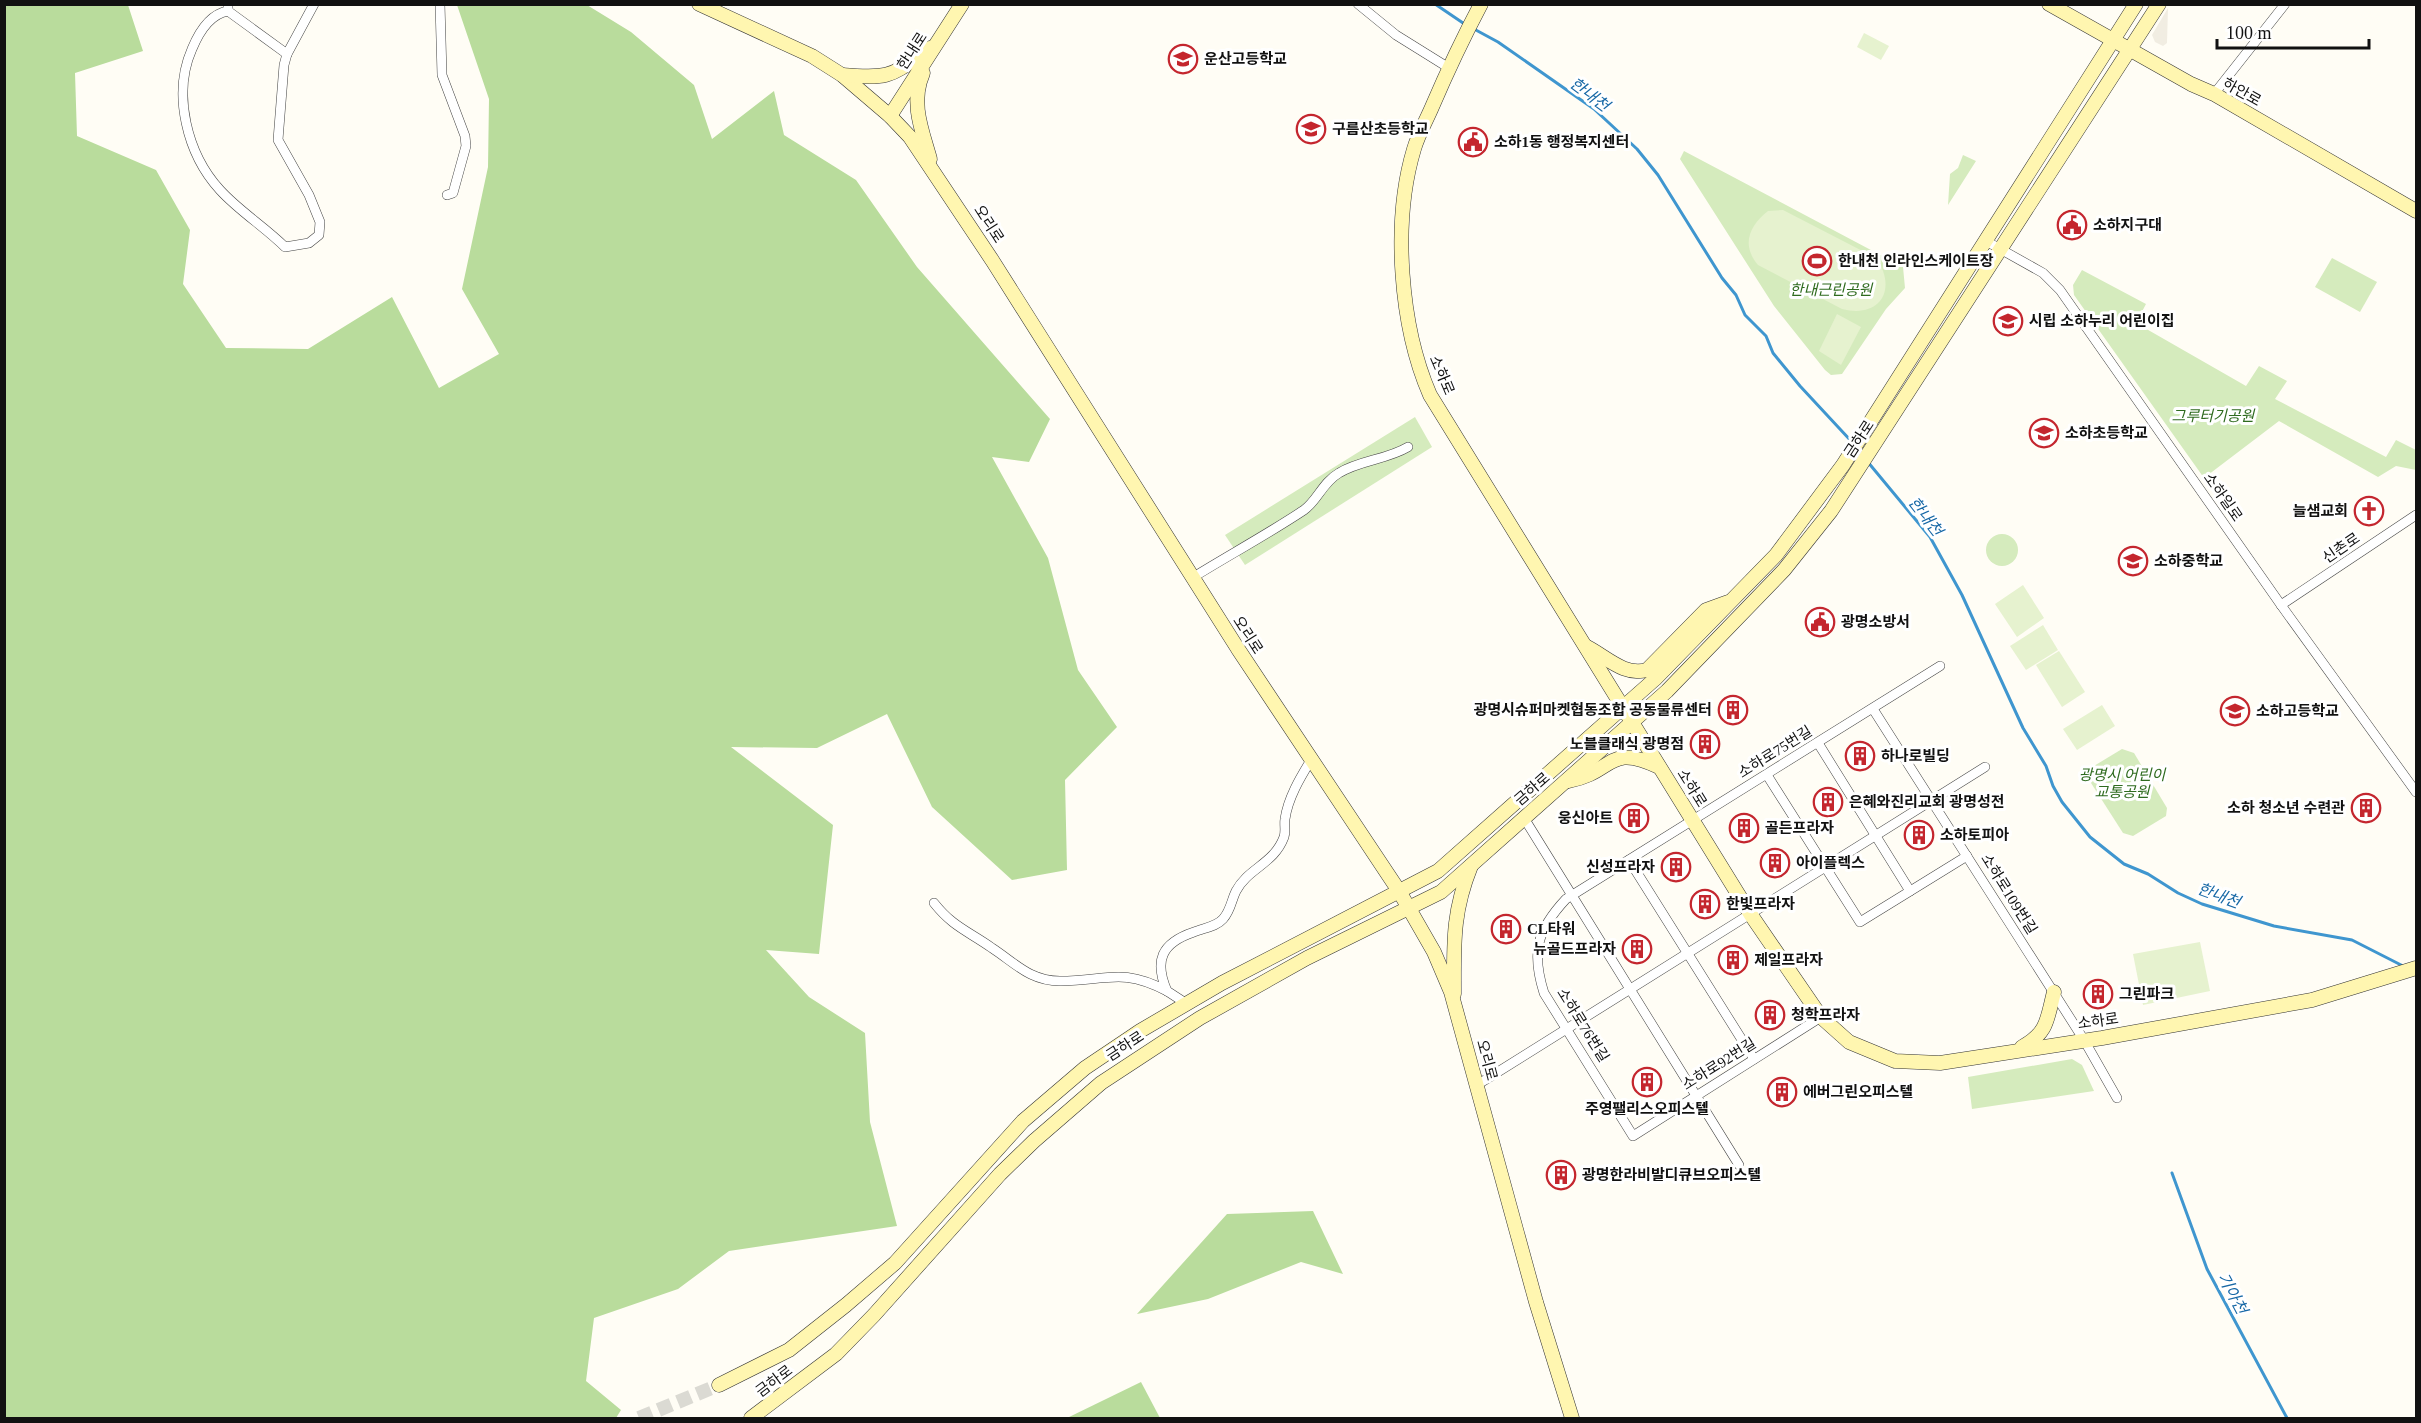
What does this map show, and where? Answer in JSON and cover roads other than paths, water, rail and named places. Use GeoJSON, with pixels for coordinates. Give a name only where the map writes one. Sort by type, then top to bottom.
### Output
{"type":"FeatureCollection","features":[{"type":"Feature","properties":{"kind":"main road","name":"오리로"},"geometry":{"type":"LineString","coordinates":[[699,4],[812,56],[842,75],[890,116],[932,167],[1192,578],[1399,891],[1434,952],[1455,1005],[1536,1302],[1572,1419]]}},
{"type":"Feature","properties":{"kind":"main road","name":"한내로"},"geometry":{"type":"LineString","coordinates":[[890,116],[962,4]]}},
{"type":"Feature","properties":{"kind":"main road","name":"소하로"},"geometry":{"type":"LineString","coordinates":[[1481,4],[1458,48],[1414,148],[1405,196],[1402,243],[1413,346],[1420,371],[1430,395],[1751,915],[1821,1017],[1838,1033],[1863,1050],[1901,1062],[1941,1063],[2312,1000],[2416,969]]}},
{"type":"Feature","properties":{"kind":"main road","name":"하안로"},"geometry":{"type":"LineString","coordinates":[[2049,4],[2214,94],[2416,211]]}},
{"type":"Feature","properties":{"kind":"main road","name":"금하로"},"geometry":{"type":"LineString","coordinates":[[719,1385],[789,1350],[895,1263],[989,1156],[1059,1089],[1140,1031],[1438,871],[1624,708],[1733,601],[1776,555],[1843,465],[2136,4]]}},
{"type":"Feature","properties":{"kind":"main road","name":"금하로"},"geometry":{"type":"LineString","coordinates":[[751,1419],[836,1354],[874,1316],[1000,1174],[1075,1103],[1110,1076],[1200,1018],[1307,958],[1441,891],[1667,691],[1784,570],[1853,480],[2159,4]]}},
{"type":"Feature","properties":{"kind":"main road"},"geometry":{"type":"LineString","coordinates":[[842,75],[884,77],[896,72],[937,43]]}},
{"type":"Feature","properties":{"kind":"main road"},"geometry":{"type":"LineString","coordinates":[[932,167],[918,122],[917,103],[921,79],[937,43]]}},
{"type":"Feature","properties":{"kind":"main road"},"geometry":{"type":"LineString","coordinates":[[1586,646],[1611,659],[1623,670],[1635,674],[1647,670],[1706,610],[1733,601]]}},
{"type":"Feature","properties":{"kind":"main road"},"geometry":{"type":"LineString","coordinates":[[1566,782],[1587,778],[1617,758],[1629,755],[1660,767]]}},
{"type":"Feature","properties":{"kind":"main road"},"geometry":{"type":"LineString","coordinates":[[1455,1005],[1454,928],[1458,903],[1472,863]]}},
{"type":"Feature","properties":{"kind":"main road"},"geometry":{"type":"LineString","coordinates":[[2016,1050],[2042,1033],[2048,1021],[2054,992]]}},
{"type":"Feature","properties":{"kind":"street"},"geometry":{"type":"LineString","coordinates":[[287,54],[228,8],[212,18],[196,38],[189,56],[184,88],[185,123],[196,154],[219,190],[285,248],[309,243],[319,235],[320,222],[309,195],[278,140],[284,65],[287,54],[314,4]]}},
{"type":"Feature","properties":{"kind":"street"},"geometry":{"type":"LineString","coordinates":[[440,4],[442,75],[465,136],[466,147],[453,193],[447,195]]}},
{"type":"Feature","properties":{"kind":"street"},"geometry":{"type":"LineString","coordinates":[[1358,4],[1396,35],[1449,68]]}},
{"type":"Feature","properties":{"kind":"street"},"geometry":{"type":"LineString","coordinates":[[2214,94],[2285,4]]}},
{"type":"Feature","properties":{"kind":"street","name":"소하일로"},"geometry":{"type":"LineString","coordinates":[[1986,242],[2043,273],[2060,290],[2416,792]]}},
{"type":"Feature","properties":{"kind":"street"},"geometry":{"type":"LineString","coordinates":[[1192,578],[1307,508],[1322,487],[1339,473],[1392,456],[1408,447]]}},
{"type":"Feature","properties":{"kind":"street","name":"신촌로"},"geometry":{"type":"LineString","coordinates":[[2282,605],[2416,515]]}},
{"type":"Feature","properties":{"kind":"street","name":"소하로75번길"},"geometry":{"type":"LineString","coordinates":[[1693,821],[1940,666]]}},
{"type":"Feature","properties":{"kind":"street","name":"소하로109번길"},"geometry":{"type":"LineString","coordinates":[[1874,709],[2084,1040],[2117,1098]]}},
{"type":"Feature","properties":{"kind":"street"},"geometry":{"type":"LineString","coordinates":[[1818,743],[1910,891]]}},
{"type":"Feature","properties":{"kind":"street"},"geometry":{"type":"LineString","coordinates":[[1167,991],[1159,972],[1161,959],[1170,945],[1182,937],[1221,922],[1231,909],[1236,891],[1246,879],[1271,859],[1285,835],[1285,819],[1294,789],[1311,760]]}},
{"type":"Feature","properties":{"kind":"street"},"geometry":{"type":"LineString","coordinates":[[1477,1085],[1631,991],[1985,767]]}},
{"type":"Feature","properties":{"kind":"street"},"geometry":{"type":"LineString","coordinates":[[1767,775],[1860,922],[1967,856]]}},
{"type":"Feature","properties":{"kind":"street"},"geometry":{"type":"LineString","coordinates":[[1524,818],[1738,1165]]}},
{"type":"Feature","properties":{"kind":"street","name":"소하로76번길"},"geometry":{"type":"LineString","coordinates":[[1633,1136],[1545,993],[1536,966],[1536,952],[1551,915],[1572,896],[1693,821]]}},
{"type":"Feature","properties":{"kind":"street"},"geometry":{"type":"LineString","coordinates":[[1629,860],[1754,1059]]}},
{"type":"Feature","properties":{"kind":"street"},"geometry":{"type":"LineString","coordinates":[[934,903],[949,922],[993,948],[1027,974],[1058,981],[1132,976],[1167,991],[1187,1004]]}},
{"type":"Feature","properties":{"kind":"street","name":"소하로92번길"},"geometry":{"type":"LineString","coordinates":[[1633,1136],[1821,1017]]}},
{"type":"Feature","properties":{"kind":"waterway","name":"한내천"},"geometry":{"type":"LineString","coordinates":[[1435,4],[1466,25]]}},
{"type":"Feature","properties":{"kind":"waterway","name":"한내천"},"geometry":{"type":"LineString","coordinates":[[1474,29],[1498,42],[1594,109],[1637,149],[1658,175],[1722,278],[1736,295],[1745,315],[1766,336],[1773,353],[1800,386],[1852,442]]}},
{"type":"Feature","properties":{"kind":"waterway","name":"한내천"},"geometry":{"type":"LineString","coordinates":[[1867,461],[1930,537],[1962,595],[2023,728],[2046,766],[2053,786],[2062,802],[2090,837],[2124,864],[2148,874],[2178,893],[2202,904],[2274,926],[2352,940],[2405,967]]}},
{"type":"Feature","properties":{"kind":"waterway","name":"기아천"},"geometry":{"type":"LineString","coordinates":[[2172,1173],[2207,1269],[2287,1418]]}},
{"type":"Feature","properties":{"kind":"tunnel"},"geometry":{"type":"LineString","coordinates":[[639,1418],[719,1385]]}},
{"type":"Feature","properties":{"kind":"place","name":"운산고등학교"},"geometry":{"type":"Point","coordinates":[1183,59]}},
{"type":"Feature","properties":{"kind":"place","name":"구름산초등학교"},"geometry":{"type":"Point","coordinates":[1311,129]}},
{"type":"Feature","properties":{"kind":"place","name":"소하1동 행정복지센터"},"geometry":{"type":"Point","coordinates":[1473,142]}},
{"type":"Feature","properties":{"kind":"place","name":"소하지구대"},"geometry":{"type":"Point","coordinates":[2072,225]}},
{"type":"Feature","properties":{"kind":"place","name":"한내천 인라인스케이트장"},"geometry":{"type":"Point","coordinates":[1817,261]}},
{"type":"Feature","properties":{"kind":"place","name":"시립 소하누리 어린이집"},"geometry":{"type":"Point","coordinates":[2008,321]}},
{"type":"Feature","properties":{"kind":"place","name":"소하초등학교"},"geometry":{"type":"Point","coordinates":[2044,433]}},
{"type":"Feature","properties":{"kind":"place","name":"늘샘교회"},"geometry":{"type":"Point","coordinates":[2369,511]}},
{"type":"Feature","properties":{"kind":"place","name":"소하중학교"},"geometry":{"type":"Point","coordinates":[2133,561]}},
{"type":"Feature","properties":{"kind":"place","name":"광명소방서"},"geometry":{"type":"Point","coordinates":[1820,622]}},
{"type":"Feature","properties":{"kind":"place","name":"광명시슈퍼마켓협동조합 공동물류센터"},"geometry":{"type":"Point","coordinates":[1733,710]}},
{"type":"Feature","properties":{"kind":"place","name":"소하고등학교"},"geometry":{"type":"Point","coordinates":[2235,711]}},
{"type":"Feature","properties":{"kind":"place","name":"노블클래식 광명점"},"geometry":{"type":"Point","coordinates":[1705,744]}},
{"type":"Feature","properties":{"kind":"place","name":"하나로빌딩"},"geometry":{"type":"Point","coordinates":[1860,756]}},
{"type":"Feature","properties":{"kind":"place","name":"은혜와진리교회 광명성전"},"geometry":{"type":"Point","coordinates":[1828,802]}},
{"type":"Feature","properties":{"kind":"place","name":"소하 청소년 수련관"},"geometry":{"type":"Point","coordinates":[2366,808]}},
{"type":"Feature","properties":{"kind":"place","name":"웅신아트"},"geometry":{"type":"Point","coordinates":[1634,818]}},
{"type":"Feature","properties":{"kind":"place","name":"골든프라자"},"geometry":{"type":"Point","coordinates":[1744,828]}},
{"type":"Feature","properties":{"kind":"place","name":"소하토피아"},"geometry":{"type":"Point","coordinates":[1919,835]}},
{"type":"Feature","properties":{"kind":"place","name":"아이플렉스"},"geometry":{"type":"Point","coordinates":[1775,863]}},
{"type":"Feature","properties":{"kind":"place","name":"신성프라자"},"geometry":{"type":"Point","coordinates":[1676,867]}},
{"type":"Feature","properties":{"kind":"place","name":"한빛프라자"},"geometry":{"type":"Point","coordinates":[1705,904]}},
{"type":"Feature","properties":{"kind":"place","name":"CL타워"},"geometry":{"type":"Point","coordinates":[1506,929]}},
{"type":"Feature","properties":{"kind":"place","name":"뉴골드프라자"},"geometry":{"type":"Point","coordinates":[1637,949]}},
{"type":"Feature","properties":{"kind":"place","name":"제일프라자"},"geometry":{"type":"Point","coordinates":[1733,960]}},
{"type":"Feature","properties":{"kind":"place","name":"그린파크"},"geometry":{"type":"Point","coordinates":[2098,994]}},
{"type":"Feature","properties":{"kind":"place","name":"청학프라자"},"geometry":{"type":"Point","coordinates":[1770,1015]}},
{"type":"Feature","properties":{"kind":"place","name":"주영팰리스오피스텔"},"geometry":{"type":"Point","coordinates":[1647,1082]}},
{"type":"Feature","properties":{"kind":"place","name":"에버그린오피스텔"},"geometry":{"type":"Point","coordinates":[1782,1092]}},
{"type":"Feature","properties":{"kind":"place","name":"광명한라비발디큐브오피스텔"},"geometry":{"type":"Point","coordinates":[1561,1175]}},
{"type":"Feature","properties":{"kind":"park label","name":"한내근린공원"},"geometry":{"type":"Point","coordinates":[1831,290]}},
{"type":"Feature","properties":{"kind":"park label","name":"그루터기공원"},"geometry":{"type":"Point","coordinates":[2213,416]}},
{"type":"Feature","properties":{"kind":"park label","name":"광명시 어린이 교통공원"},"geometry":{"type":"Point","coordinates":[2122,784]}}]}
